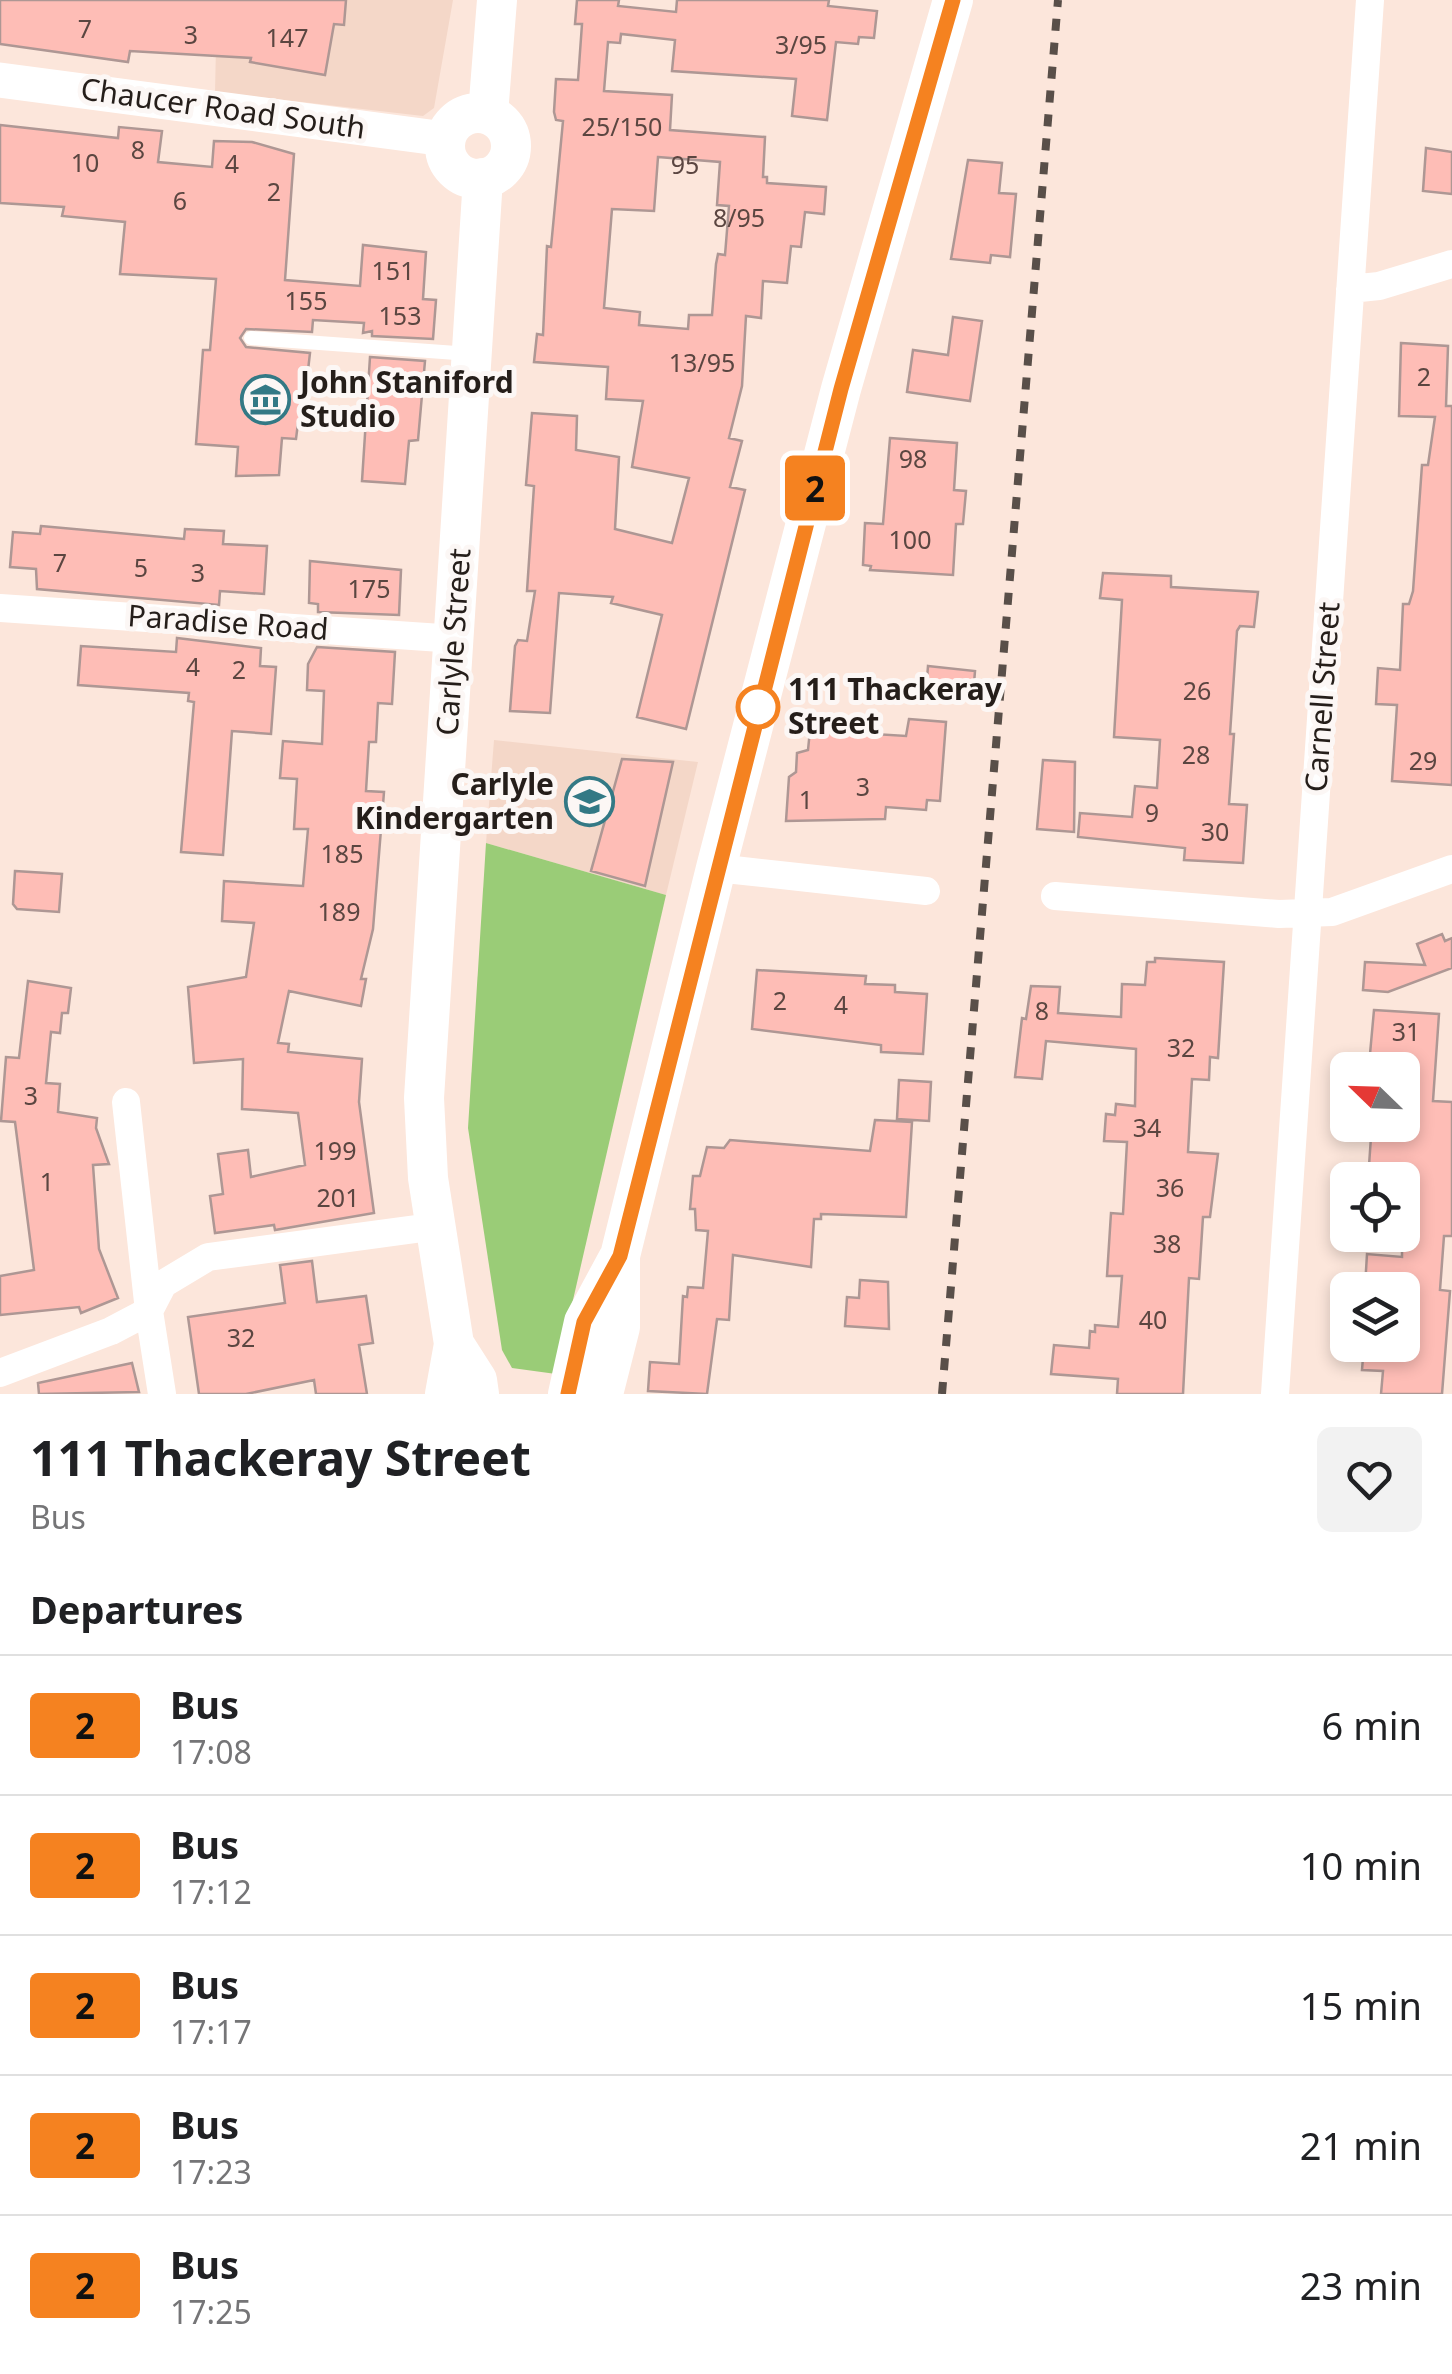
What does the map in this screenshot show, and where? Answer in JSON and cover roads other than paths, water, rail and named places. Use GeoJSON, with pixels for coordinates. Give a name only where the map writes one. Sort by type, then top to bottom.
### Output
{"type":"FeatureCollection","features":[{"type":"Feature","properties":{"kind":"main road"},"geometry":{"type":"LineString","coordinates":[[488,114],[497,0]]}},
{"type":"Feature","properties":{"kind":"main road"},"geometry":{"type":"LineString","coordinates":[[603,1394],[620,1328],[620,1256],[716,868],[841,389],[954,0]]}},
{"type":"Feature","properties":{"kind":"main road"},"geometry":{"type":"LineString","coordinates":[[488,114],[505,127],[511,148],[502,168],[483,178],[472,178],[454,168],[445,139],[449,129],[466,115],[488,114]]}},
{"type":"Feature","properties":{"kind":"main road","name":"Carlyle Street"},"geometry":{"type":"LineString","coordinates":[[445,1394],[454,1344],[428,1178],[424,1098],[483,178]]}},
{"type":"Feature","properties":{"kind":"main road"},"geometry":{"type":"LineString","coordinates":[[568,1394],[584,1322],[620,1256]]}},
{"type":"Feature","properties":{"kind":"main road","name":"Carlyle Street"},"geometry":{"type":"LineString","coordinates":[[454,1344],[477,1380],[480,1394]]}},
{"type":"Feature","properties":{"kind":"street","name":"Carnell Street"},"geometry":{"type":"LineString","coordinates":[[1274,1394],[1370,0]]}},
{"type":"Feature","properties":{"kind":"street","name":"Chaucer Road South"},"geometry":{"type":"LineString","coordinates":[[0,80],[445,139]]}},
{"type":"Feature","properties":{"kind":"street"},"geometry":{"type":"LineString","coordinates":[[1350,290],[1379,286],[1452,264]]}},
{"type":"Feature","properties":{"kind":"street","name":"Paradise Road"},"geometry":{"type":"LineString","coordinates":[[0,608],[456,638]]}},
{"type":"Feature","properties":{"kind":"street"},"geometry":{"type":"LineString","coordinates":[[716,868],[755,876],[926,891]]}},
{"type":"Feature","properties":{"kind":"street"},"geometry":{"type":"LineString","coordinates":[[1055,896],[1309,914],[1332,912],[1452,869]]}},
{"type":"Feature","properties":{"kind":"street"},"geometry":{"type":"LineString","coordinates":[[126,1102],[162,1394]]}},
{"type":"Feature","properties":{"kind":"street"},"geometry":{"type":"LineString","coordinates":[[0,1373],[111,1331],[149,1311],[163,1284],[208,1257],[438,1226]]}},
{"type":"Feature","properties":{"kind":"lane"},"geometry":{"type":"LineString","coordinates":[[251,338],[472,354]]}},
{"type":"Feature","properties":{"kind":"railway"},"geometry":{"type":"LineString","coordinates":[[942,1394],[1058,0]]}},
{"type":"Feature","properties":{"kind":"place","name":"John Staniford Studio"},"geometry":{"type":"Point","coordinates":[265,400]}},
{"type":"Feature","properties":{"kind":"place","name":"111 Thackeray Street"},"geometry":{"type":"Point","coordinates":[758,707]}},
{"type":"Feature","properties":{"kind":"place","name":"Carlyle Kindergarten"},"geometry":{"type":"Point","coordinates":[589,802]}}]}
